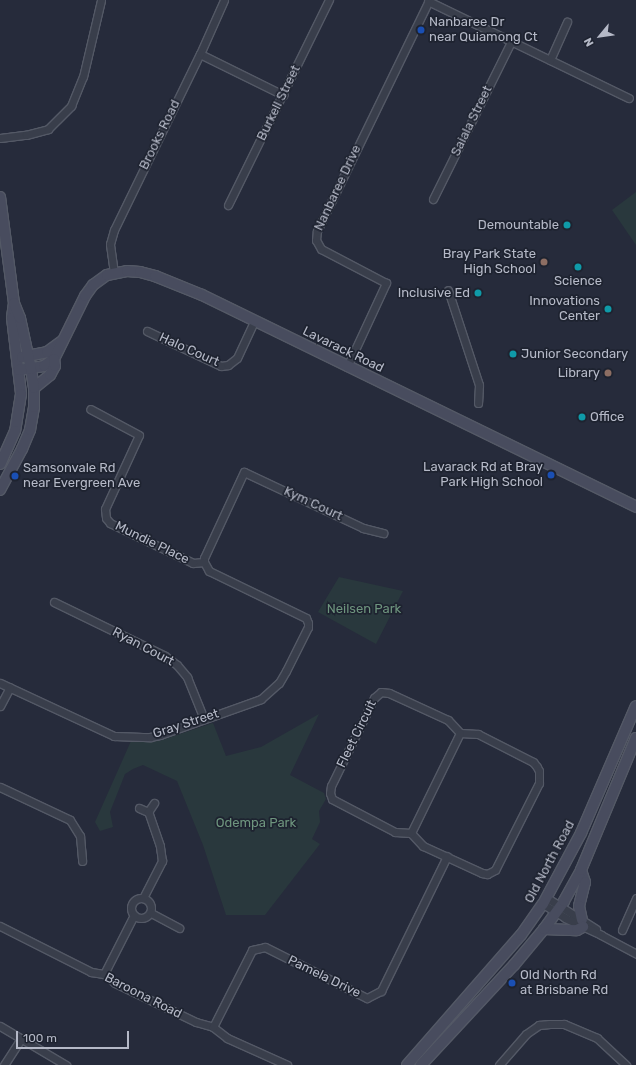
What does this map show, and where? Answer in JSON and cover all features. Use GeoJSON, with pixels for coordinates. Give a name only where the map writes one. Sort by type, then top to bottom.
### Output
{"type":"FeatureCollection","features":[{"type":"Feature","properties":{"kind":"main road"},"geometry":{"type":"LineString","coordinates":[[0,197],[14,303],[20,318],[29,356],[34,388],[33,412],[27,438],[18,459],[0,490]]}},
{"type":"Feature","properties":{"kind":"main road","name":"Lavarack Road"},"geometry":{"type":"LineString","coordinates":[[34,388],[50,375],[55,366],[54,359],[88,290],[101,279],[114,274],[127,271],[140,272],[155,276],[202,295],[254,322],[636,507]]}},
{"type":"Feature","properties":{"kind":"main road"},"geometry":{"type":"LineString","coordinates":[[0,464],[10,444],[18,419],[21,394],[12,318],[14,303]]}},
{"type":"Feature","properties":{"kind":"main road"},"geometry":{"type":"LineString","coordinates":[[17,358],[51,350],[62,341]]}},
{"type":"Feature","properties":{"kind":"main road"},"geometry":{"type":"LineString","coordinates":[[19,370],[31,369],[48,364],[54,359]]}},
{"type":"Feature","properties":{"kind":"main road","name":"Old North Road"},"geometry":{"type":"LineString","coordinates":[[407,1065],[520,935],[545,901],[581,833],[636,706]]}},
{"type":"Feature","properties":{"kind":"main road"},"geometry":{"type":"LineString","coordinates":[[421,1065],[514,965],[558,910],[581,870],[636,738]]}},
{"type":"Feature","properties":{"kind":"main road"},"geometry":{"type":"LineString","coordinates":[[544,929],[577,930],[582,924],[579,906],[585,882],[581,870]]}},
{"type":"Feature","properties":{"kind":"street"},"geometry":{"type":"LineString","coordinates":[[0,138],[26,135],[48,129],[71,106],[83,77],[101,0]]}},
{"type":"Feature","properties":{"kind":"street","name":"Brooks Road"},"geometry":{"type":"LineString","coordinates":[[114,274],[110,244],[114,230],[200,54],[224,0]]}},
{"type":"Feature","properties":{"kind":"street","name":"Burkell Street"},"geometry":{"type":"LineString","coordinates":[[228,205],[284,95],[329,0]]}},
{"type":"Feature","properties":{"kind":"street"},"geometry":{"type":"LineString","coordinates":[[429,1],[629,98]]}},
{"type":"Feature","properties":{"kind":"street","name":"Nanbaree Drive"},"geometry":{"type":"LineString","coordinates":[[347,367],[386,283],[321,249],[316,240],[317,231],[429,1]]}},
{"type":"Feature","properties":{"kind":"street"},"geometry":{"type":"LineString","coordinates":[[550,60],[566,22]]}},
{"type":"Feature","properties":{"kind":"street","name":"Saiala Street"},"geometry":{"type":"LineString","coordinates":[[433,199],[511,42]]}},
{"type":"Feature","properties":{"kind":"street"},"geometry":{"type":"LineString","coordinates":[[200,54],[284,95]]}},
{"type":"Feature","properties":{"kind":"street"},"geometry":{"type":"LineString","coordinates":[[448,290],[479,385],[478,403]]}},
{"type":"Feature","properties":{"kind":"street","name":"Halo Court"},"geometry":{"type":"LineString","coordinates":[[147,331],[221,366],[228,365],[237,358],[254,322]]}},
{"type":"Feature","properties":{"kind":"street","name":"Mundie Place"},"geometry":{"type":"LineString","coordinates":[[90,409],[139,436],[105,509],[106,518],[110,523],[193,563],[204,562],[209,571],[306,618]]}},
{"type":"Feature","properties":{"kind":"street","name":"Kym Court"},"geometry":{"type":"LineString","coordinates":[[204,562],[204,558],[244,472],[363,528],[383,533]]}},
{"type":"Feature","properties":{"kind":"street","name":"Ryan Court"},"geometry":{"type":"LineString","coordinates":[[54,602],[159,653],[177,665],[187,677],[204,719]]}},
{"type":"Feature","properties":{"kind":"street","name":"Gray Street"},"geometry":{"type":"LineString","coordinates":[[0,683],[114,736],[150,737],[251,703],[270,692],[286,672],[308,627],[306,618]]}},
{"type":"Feature","properties":{"kind":"street"},"geometry":{"type":"LineString","coordinates":[[0,706],[10,687]]}},
{"type":"Feature","properties":{"kind":"street","name":"Fleet Circuit"},"geometry":{"type":"LineString","coordinates":[[411,833],[395,832],[335,802],[330,796],[331,786],[374,698],[381,692],[389,693],[448,720],[460,733]]}},
{"type":"Feature","properties":{"kind":"street"},"geometry":{"type":"LineString","coordinates":[[460,733],[478,734],[533,762],[539,771],[540,780],[495,870],[487,874],[423,846],[411,833],[460,733]]}},
{"type":"Feature","properties":{"kind":"street"},"geometry":{"type":"LineString","coordinates":[[0,787],[70,820],[80,836],[82,861]]}},
{"type":"Feature","properties":{"kind":"street"},"geometry":{"type":"LineString","coordinates":[[148,812],[154,803]]}},
{"type":"Feature","properties":{"kind":"street"},"geometry":{"type":"LineString","coordinates":[[139,808],[148,812],[160,846],[162,861],[144,898]]}},
{"type":"Feature","properties":{"kind":"street","name":"Pamela Drive"},"geometry":{"type":"LineString","coordinates":[[213,1027],[252,950],[265,947],[367,998],[381,991],[447,856]]}},
{"type":"Feature","properties":{"kind":"street"},"geometry":{"type":"LineString","coordinates":[[138,898],[144,898],[151,905],[151,913],[145,918],[137,917],[131,911],[132,903],[138,898]]}},
{"type":"Feature","properties":{"kind":"street"},"geometry":{"type":"LineString","coordinates":[[622,930],[636,898]]}},
{"type":"Feature","properties":{"kind":"street"},"geometry":{"type":"LineString","coordinates":[[545,901],[582,924],[595,928],[602,935],[636,954]]}},
{"type":"Feature","properties":{"kind":"street"},"geometry":{"type":"LineString","coordinates":[[151,913],[179,928]]}},
{"type":"Feature","properties":{"kind":"street"},"geometry":{"type":"LineString","coordinates":[[104,974],[134,915]]}},
{"type":"Feature","properties":{"kind":"street","name":"Baroona Road"},"geometry":{"type":"LineString","coordinates":[[0,926],[91,972],[104,974],[115,983],[196,1022],[213,1027],[227,1038],[287,1065]]}},
{"type":"Feature","properties":{"kind":"street"},"geometry":{"type":"LineString","coordinates":[[499,1065],[526,1034],[539,1025],[564,1024],[597,1038],[626,1065]]}},
{"type":"Feature","properties":{"kind":"street"},"geometry":{"type":"LineString","coordinates":[[0,1026],[66,1065]]}},
{"type":"Feature","properties":{"kind":"street"},"geometry":{"type":"LineString","coordinates":[[4,1065],[21,1039]]}},
{"type":"Feature","properties":{"kind":"green space"},"geometry":{"type":"Polygon","coordinates":[[[636,192],[636,245],[612,210],[636,192]]]}},
{"type":"Feature","properties":{"kind":"green space","name":"Neilsen Park"},"geometry":{"type":"Polygon","coordinates":[[[339,577],[403,591],[376,644],[318,612],[339,577]]]}},
{"type":"Feature","properties":{"kind":"green space","name":"Odempa Park"},"geometry":{"type":"Polygon","coordinates":[[[319,714],[290,775],[324,793],[326,799],[319,811],[320,822],[312,839],[320,844],[265,915],[226,915],[203,845],[177,781],[143,765],[133,769],[125,774],[110,812],[113,827],[100,831],[95,822],[131,741],[159,741],[213,723],[226,756],[261,747],[319,714]]]}},
{"type":"Feature","properties":{"kind":"place","name":"Nanbaree Dr near Quiamong Ct"},"geometry":{"type":"Point","coordinates":[421,30]}},
{"type":"Feature","properties":{"kind":"place","name":"Demountable"},"geometry":{"type":"Point","coordinates":[567,225]}},
{"type":"Feature","properties":{"kind":"place","name":"Bray Park State High School"},"geometry":{"type":"Point","coordinates":[544,262]}},
{"type":"Feature","properties":{"kind":"place","name":"Science"},"geometry":{"type":"Point","coordinates":[578,267]}},
{"type":"Feature","properties":{"kind":"place","name":"Inclusive Ed"},"geometry":{"type":"Point","coordinates":[478,293]}},
{"type":"Feature","properties":{"kind":"place","name":"Innovations Center"},"geometry":{"type":"Point","coordinates":[608,309]}},
{"type":"Feature","properties":{"kind":"place","name":"Junior Secondary"},"geometry":{"type":"Point","coordinates":[513,354]}},
{"type":"Feature","properties":{"kind":"place","name":"Library"},"geometry":{"type":"Point","coordinates":[608,373]}},
{"type":"Feature","properties":{"kind":"place","name":"Office"},"geometry":{"type":"Point","coordinates":[582,417]}},
{"type":"Feature","properties":{"kind":"place","name":"Lavarack Rd at Bray Park High School"},"geometry":{"type":"Point","coordinates":[551,475]}},
{"type":"Feature","properties":{"kind":"place","name":"Samsonvale Rd near Evergreen Ave"},"geometry":{"type":"Point","coordinates":[15,476]}},
{"type":"Feature","properties":{"kind":"place","name":"Old North Rd at Brisbane Rd"},"geometry":{"type":"Point","coordinates":[512,983]}}]}
